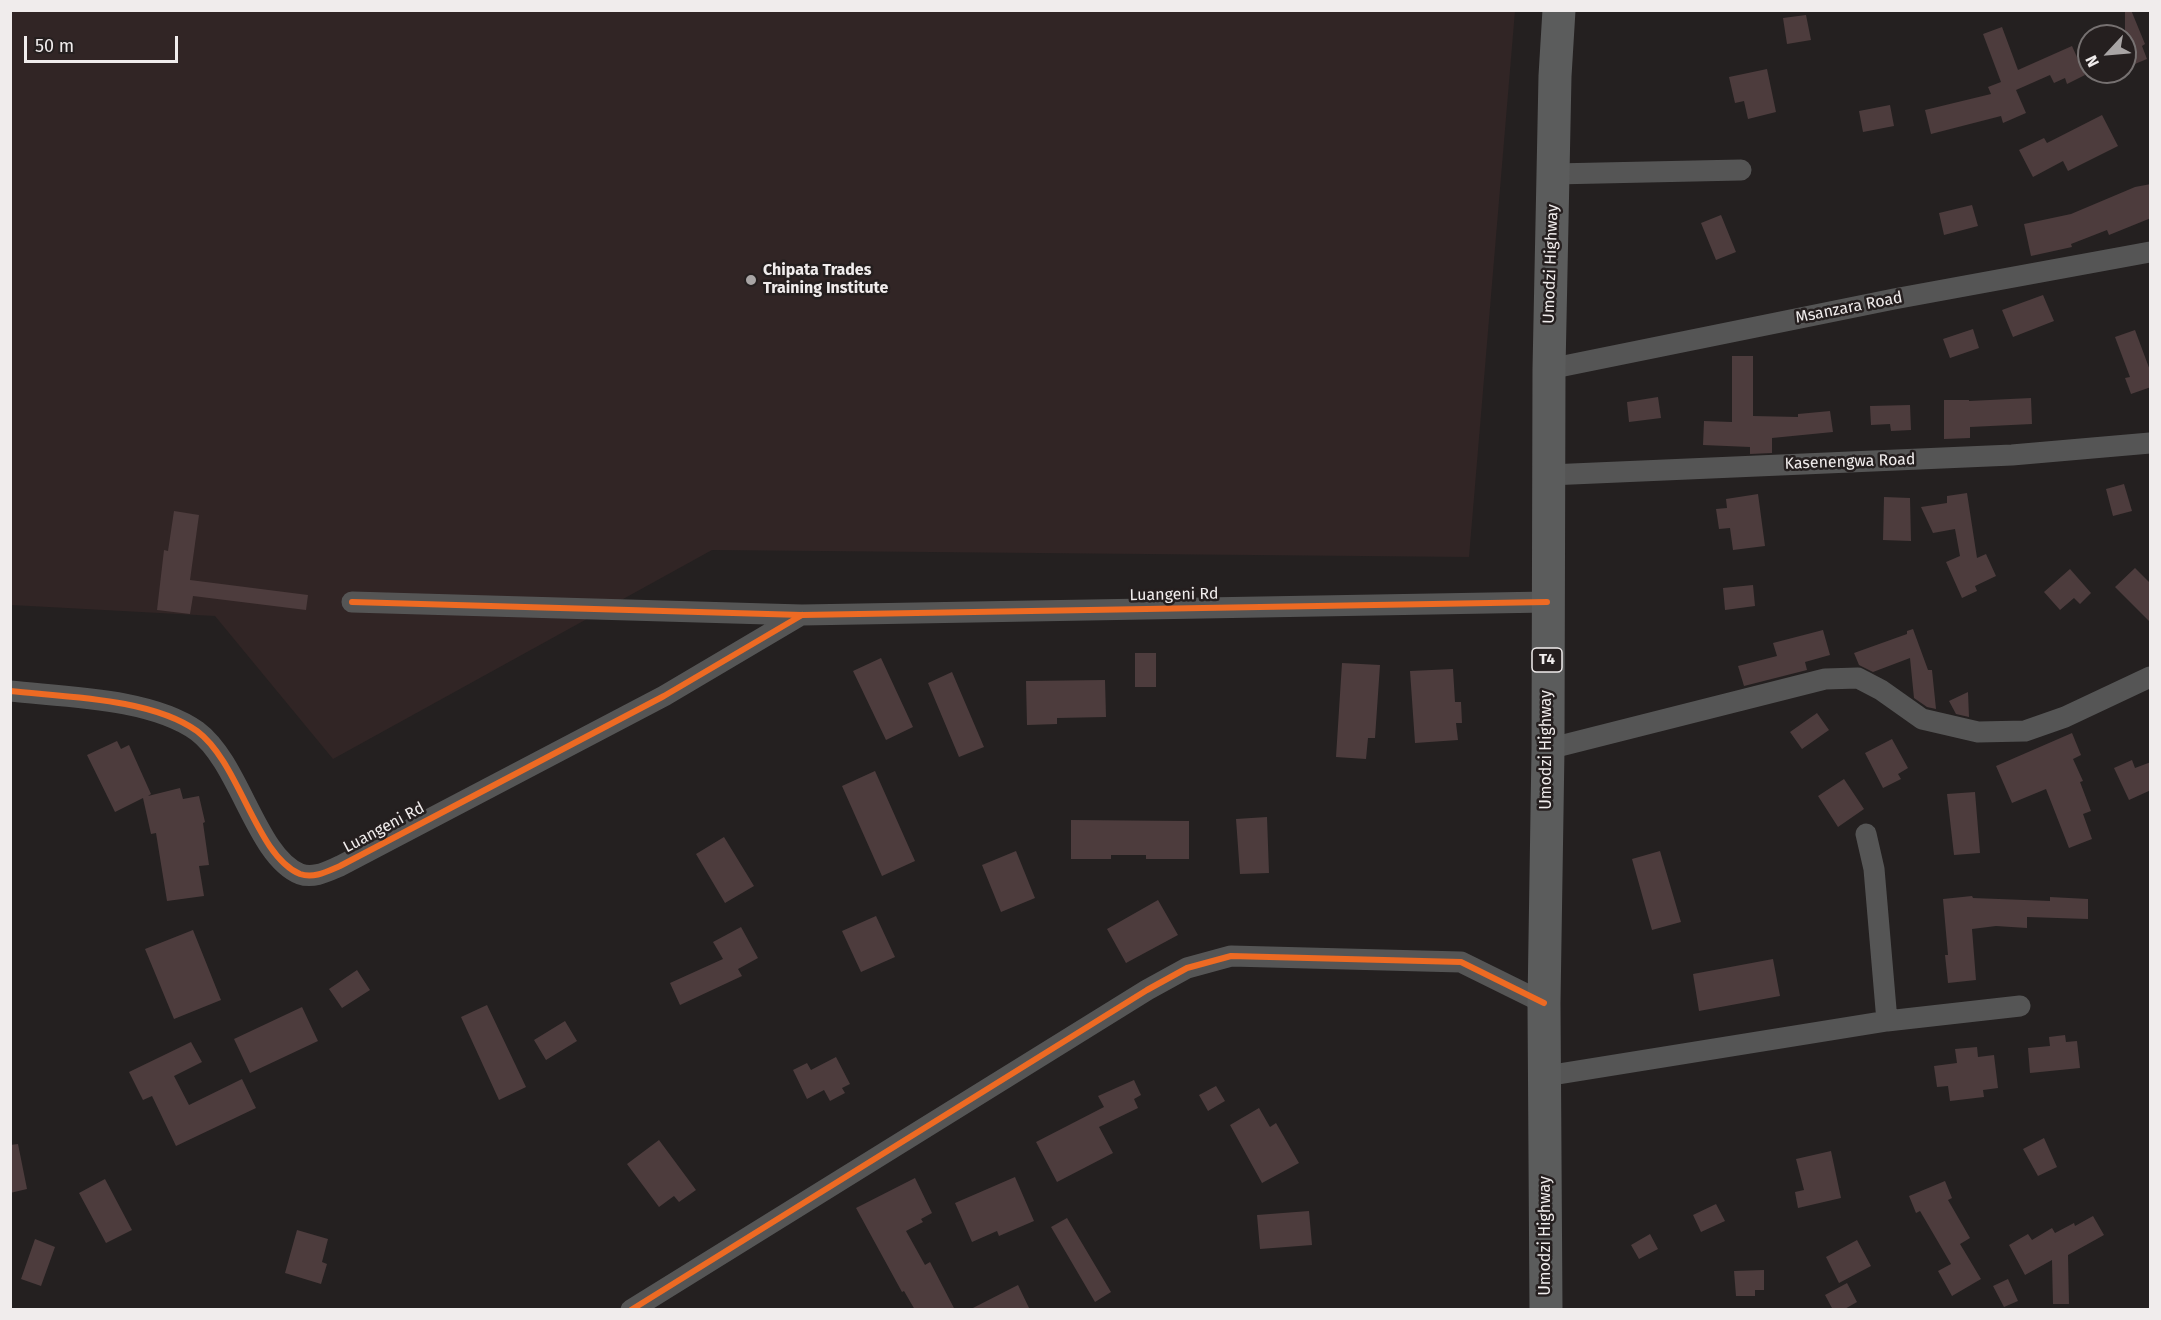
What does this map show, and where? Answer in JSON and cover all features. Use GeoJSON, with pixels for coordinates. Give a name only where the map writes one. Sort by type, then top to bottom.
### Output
{"type":"FeatureCollection","features":[{"type":"Feature","properties":{"kind":"highway","name":"Umodzi Highway"},"geometry":{"type":"LineString","coordinates":[[1546,1310],[1544,1004],[1548,749],[1549,369],[1555,76],[1559,10]]}},
{"type":"Feature","properties":{"kind":"street"},"geometry":{"type":"LineString","coordinates":[[1554,174],[1741,170]]}},
{"type":"Feature","properties":{"kind":"street","name":"Msanzara Road"},"geometry":{"type":"LineString","coordinates":[[1549,369],[1894,299],[2151,252]]}},
{"type":"Feature","properties":{"kind":"street","name":"Kasenengwa Road"},"geometry":{"type":"LineString","coordinates":[[1550,475],[2012,455],[2151,443]]}},
{"type":"Feature","properties":{"kind":"street","name":"Luangeni Rd"},"geometry":{"type":"LineString","coordinates":[[352,602],[801,615],[1547,602]]}},
{"type":"Feature","properties":{"kind":"street","name":"Luangeni Rd"},"geometry":{"type":"LineString","coordinates":[[10,691],[99,700],[132,706],[158,712],[196,731],[211,744],[221,758],[267,842],[280,858],[301,874],[314,875],[340,866],[664,696],[801,615]]}},
{"type":"Feature","properties":{"kind":"street"},"geometry":{"type":"LineString","coordinates":[[1548,749],[1825,679],[1858,678],[1881,690],[1922,719],[1978,732],[2025,731],[2065,717],[2151,677]]}},
{"type":"Feature","properties":{"kind":"street"},"geometry":{"type":"LineString","coordinates":[[1866,834],[1874,869],[1887,1021]]}},
{"type":"Feature","properties":{"kind":"street"},"geometry":{"type":"LineString","coordinates":[[631,1310],[1137,996],[1187,968],[1230,956],[1461,962],[1544,1004]]}},
{"type":"Feature","properties":{"kind":"street"},"geometry":{"type":"LineString","coordinates":[[1546,1076],[1887,1021],[2020,1006]]}},
{"type":"Feature","properties":{"kind":"shaded area","name":"Chipata Trades Training Institute"},"geometry":{"type":"Polygon","coordinates":[[[10,11],[1515,11],[1469,557],[712,550],[333,759],[215,616],[11,605],[10,11]]]}},
{"type":"Feature","properties":{"kind":"building"},"geometry":{"type":"Polygon","coordinates":[[[2125,10],[2131,10],[2137,24],[2125,24],[2125,10]]]}},
{"type":"Feature","properties":{"kind":"building"},"geometry":{"type":"Polygon","coordinates":[[[1806,15],[1811,40],[1787,44],[1783,18],[1806,15]]]}},
{"type":"Feature","properties":{"kind":"building"},"geometry":{"type":"Polygon","coordinates":[[[2137,25],[2145,44],[2142,46],[2147,59],[2137,63],[2137,25]]]}},
{"type":"Feature","properties":{"kind":"building"},"geometry":{"type":"Polygon","coordinates":[[[2002,27],[2018,70],[2072,46],[2077,57],[2077,79],[2067,84],[2065,78],[2054,83],[2050,75],[2016,90],[2026,113],[2003,123],[2001,116],[1931,134],[1925,110],[1991,94],[1988,87],[2001,82],[1983,34],[2002,27]]]}},
{"type":"Feature","properties":{"kind":"building"},"geometry":{"type":"Polygon","coordinates":[[[1767,69],[1776,112],[1748,119],[1744,101],[1735,103],[1729,77],[1767,69]]]}},
{"type":"Feature","properties":{"kind":"building"},"geometry":{"type":"Polygon","coordinates":[[[1890,105],[1894,126],[1863,132],[1859,111],[1890,105]]]}},
{"type":"Feature","properties":{"kind":"building"},"geometry":{"type":"Polygon","coordinates":[[[2102,115],[2118,146],[2068,171],[2063,161],[2033,177],[2019,150],[2044,138],[2047,143],[2102,115]]]}},
{"type":"Feature","properties":{"kind":"building"},"geometry":{"type":"Polygon","coordinates":[[[2151,184],[2151,218],[2109,235],[2107,230],[2071,244],[2072,247],[2031,256],[2024,224],[2071,214],[2135,187],[2151,184]]]}},
{"type":"Feature","properties":{"kind":"building"},"geometry":{"type":"Polygon","coordinates":[[[1972,205],[1978,226],[1944,235],[1939,213],[1972,205]]]}},
{"type":"Feature","properties":{"kind":"building"},"geometry":{"type":"Polygon","coordinates":[[[1721,215],[1736,252],[1716,260],[1701,223],[1721,215]]]}},
{"type":"Feature","properties":{"kind":"building"},"geometry":{"type":"Polygon","coordinates":[[[2043,295],[2054,321],[2013,337],[2002,310],[2043,295]]]}},
{"type":"Feature","properties":{"kind":"building"},"geometry":{"type":"Polygon","coordinates":[[[1973,329],[1979,348],[1950,358],[1943,339],[1973,329]]]}},
{"type":"Feature","properties":{"kind":"building"},"geometry":{"type":"Polygon","coordinates":[[[2135,330],[2151,373],[2151,387],[2131,394],[2125,378],[2130,377],[2115,337],[2135,330]]]}},
{"type":"Feature","properties":{"kind":"building"},"geometry":{"type":"Polygon","coordinates":[[[1732,356],[1753,356],[1753,416],[1798,417],[1798,414],[1830,411],[1833,432],[1772,438],[1772,453],[1750,454],[1750,447],[1703,445],[1704,421],[1732,422],[1732,356]]]}},
{"type":"Feature","properties":{"kind":"building"},"geometry":{"type":"Polygon","coordinates":[[[1658,397],[1661,418],[1629,422],[1627,402],[1658,397]]]}},
{"type":"Feature","properties":{"kind":"building"},"geometry":{"type":"Polygon","coordinates":[[[2031,398],[2032,424],[1970,427],[1970,438],[1944,439],[1944,400],[2031,398]]]}},
{"type":"Feature","properties":{"kind":"building"},"geometry":{"type":"Polygon","coordinates":[[[1910,405],[1911,430],[1891,431],[1890,424],[1871,425],[1870,406],[1910,405]]]}},
{"type":"Feature","properties":{"kind":"building"},"geometry":{"type":"Polygon","coordinates":[[[2124,484],[2132,511],[2113,516],[2106,489],[2124,484]]]}},
{"type":"Feature","properties":{"kind":"building"},"geometry":{"type":"Polygon","coordinates":[[[1967,493],[1977,558],[1986,554],[1996,576],[1975,586],[1977,591],[1962,598],[1946,562],[1960,556],[1955,529],[1933,533],[1921,507],[1947,503],[1947,496],[1967,493]]]}},
{"type":"Feature","properties":{"kind":"building"},"geometry":{"type":"Polygon","coordinates":[[[1758,494],[1765,546],[1733,550],[1730,528],[1719,529],[1716,509],[1727,508],[1726,499],[1758,494]]]}},
{"type":"Feature","properties":{"kind":"building"},"geometry":{"type":"Polygon","coordinates":[[[1884,497],[1910,498],[1911,541],[1883,540],[1884,497]]]}},
{"type":"Feature","properties":{"kind":"building"},"geometry":{"type":"Polygon","coordinates":[[[174,511],[199,515],[190,580],[308,595],[306,610],[193,596],[190,614],[157,610],[164,550],[168,551],[174,511]]]}},
{"type":"Feature","properties":{"kind":"building"},"geometry":{"type":"Polygon","coordinates":[[[2135,568],[2151,584],[2151,623],[2115,587],[2135,568]]]}},
{"type":"Feature","properties":{"kind":"building"},"geometry":{"type":"Polygon","coordinates":[[[2070,569],[2091,593],[2080,604],[2074,598],[2060,610],[2044,592],[2070,569]]]}},
{"type":"Feature","properties":{"kind":"building"},"geometry":{"type":"Polygon","coordinates":[[[1753,585],[1755,606],[1725,610],[1723,588],[1753,585]]]}},
{"type":"Feature","properties":{"kind":"building"},"geometry":{"type":"Polygon","coordinates":[[[1913,629],[1928,670],[1932,670],[1936,709],[1927,707],[1914,698],[1910,658],[1873,672],[1859,665],[1854,653],[1907,634],[1907,631],[1913,629]]]}},
{"type":"Feature","properties":{"kind":"building"},"geometry":{"type":"Polygon","coordinates":[[[1823,630],[1830,655],[1805,662],[1807,670],[1744,686],[1738,666],[1777,656],[1773,643],[1823,630]]]}},
{"type":"Feature","properties":{"kind":"building"},"geometry":{"type":"Polygon","coordinates":[[[1135,653],[1156,653],[1156,687],[1135,687],[1135,653]]]}},
{"type":"Feature","properties":{"kind":"building"},"geometry":{"type":"Polygon","coordinates":[[[881,658],[913,727],[886,740],[853,671],[881,658]]]}},
{"type":"Feature","properties":{"kind":"building"},"geometry":{"type":"Polygon","coordinates":[[[1342,663],[1380,665],[1375,738],[1368,738],[1366,759],[1336,757],[1342,663]]]}},
{"type":"Feature","properties":{"kind":"building"},"geometry":{"type":"Polygon","coordinates":[[[1453,669],[1455,702],[1461,702],[1462,723],[1456,723],[1458,740],[1415,743],[1410,671],[1453,669]]]}},
{"type":"Feature","properties":{"kind":"building"},"geometry":{"type":"Polygon","coordinates":[[[952,672],[984,747],[959,757],[928,683],[952,672]]]}},
{"type":"Feature","properties":{"kind":"building"},"geometry":{"type":"Polygon","coordinates":[[[1105,680],[1106,717],[1057,718],[1057,724],[1027,725],[1026,681],[1105,680]]]}},
{"type":"Feature","properties":{"kind":"building"},"geometry":{"type":"Polygon","coordinates":[[[1968,692],[1969,717],[1956,714],[1949,701],[1968,692]]]}},
{"type":"Feature","properties":{"kind":"building"},"geometry":{"type":"Polygon","coordinates":[[[1817,713],[1829,730],[1802,749],[1790,732],[1817,713]]]}},
{"type":"Feature","properties":{"kind":"building"},"geometry":{"type":"Polygon","coordinates":[[[2072,733],[2081,755],[2073,759],[2083,781],[2080,782],[2091,811],[2083,814],[2092,839],[2069,848],[2046,789],[2012,803],[1996,766],[2072,733]]]}},
{"type":"Feature","properties":{"kind":"building"},"geometry":{"type":"Polygon","coordinates":[[[1892,739],[1908,768],[1898,774],[1901,779],[1883,788],[1865,753],[1892,739]]]}},
{"type":"Feature","properties":{"kind":"building"},"geometry":{"type":"Polygon","coordinates":[[[117,741],[121,749],[129,745],[151,794],[148,796],[180,788],[183,799],[199,796],[205,822],[203,823],[209,865],[199,866],[204,896],[167,901],[156,833],[151,834],[143,798],[115,812],[87,755],[117,741]]]}},
{"type":"Feature","properties":{"kind":"building"},"geometry":{"type":"Polygon","coordinates":[[[2132,760],[2135,768],[2151,762],[2151,790],[2129,800],[2114,768],[2132,760]]]}},
{"type":"Feature","properties":{"kind":"building"},"geometry":{"type":"Polygon","coordinates":[[[875,771],[915,861],[882,876],[842,786],[875,771]]]}},
{"type":"Feature","properties":{"kind":"building"},"geometry":{"type":"Polygon","coordinates":[[[1844,779],[1864,809],[1838,827],[1818,796],[1844,779]]]}},
{"type":"Feature","properties":{"kind":"building"},"geometry":{"type":"Polygon","coordinates":[[[1975,792],[1980,853],[1954,855],[1947,794],[1975,792]]]}},
{"type":"Feature","properties":{"kind":"building"},"geometry":{"type":"Polygon","coordinates":[[[1267,817],[1269,873],[1240,874],[1236,819],[1267,817]]]}},
{"type":"Feature","properties":{"kind":"building"},"geometry":{"type":"Polygon","coordinates":[[[1071,820],[1189,821],[1189,859],[1146,859],[1146,855],[1111,855],[1111,859],[1071,859],[1071,820]]]}},
{"type":"Feature","properties":{"kind":"building"},"geometry":{"type":"Polygon","coordinates":[[[724,837],[754,886],[725,903],[696,854],[724,837]]]}},
{"type":"Feature","properties":{"kind":"building"},"geometry":{"type":"Polygon","coordinates":[[[1016,851],[1035,898],[1001,912],[982,865],[1016,851]]]}},
{"type":"Feature","properties":{"kind":"building"},"geometry":{"type":"Polygon","coordinates":[[[1660,851],[1681,922],[1652,930],[1632,859],[1660,851]]]}},
{"type":"Feature","properties":{"kind":"building"},"geometry":{"type":"Polygon","coordinates":[[[1972,896],[1973,898],[2050,901],[2050,897],[2088,899],[2088,919],[2027,917],[2027,928],[1996,926],[1972,929],[1976,980],[1948,983],[1943,899],[1972,896]]]}},
{"type":"Feature","properties":{"kind":"building"},"geometry":{"type":"Polygon","coordinates":[[[1158,900],[1178,935],[1126,963],[1107,929],[1158,900]]]}},
{"type":"Feature","properties":{"kind":"building"},"geometry":{"type":"Polygon","coordinates":[[[876,916],[895,957],[861,972],[842,931],[876,916]]]}},
{"type":"Feature","properties":{"kind":"building"},"geometry":{"type":"Polygon","coordinates":[[[741,927],[758,958],[738,969],[742,976],[680,1005],[670,983],[723,959],[713,942],[741,927]]]}},
{"type":"Feature","properties":{"kind":"building"},"geometry":{"type":"Polygon","coordinates":[[[193,930],[221,1000],[174,1019],[145,949],[193,930]]]}},
{"type":"Feature","properties":{"kind":"building"},"geometry":{"type":"Polygon","coordinates":[[[1773,959],[1780,996],[1699,1011],[1693,974],[1773,959]]]}},
{"type":"Feature","properties":{"kind":"building"},"geometry":{"type":"Polygon","coordinates":[[[357,970],[370,990],[342,1008],[329,989],[357,970]]]}},
{"type":"Feature","properties":{"kind":"building"},"geometry":{"type":"Polygon","coordinates":[[[487,1005],[526,1087],[499,1100],[461,1017],[487,1005]]]}},
{"type":"Feature","properties":{"kind":"building"},"geometry":{"type":"Polygon","coordinates":[[[302,1007],[318,1041],[250,1073],[234,1039],[302,1007]]]}},
{"type":"Feature","properties":{"kind":"building"},"geometry":{"type":"Polygon","coordinates":[[[565,1021],[577,1041],[546,1060],[534,1040],[565,1021]]]}},
{"type":"Feature","properties":{"kind":"building"},"geometry":{"type":"Polygon","coordinates":[[[2065,1035],[2066,1042],[2077,1041],[2080,1068],[2030,1073],[2028,1048],[2050,1046],[2049,1037],[2065,1035]]]}},
{"type":"Feature","properties":{"kind":"building"},"geometry":{"type":"Polygon","coordinates":[[[191,1042],[202,1062],[174,1076],[189,1105],[242,1079],[256,1108],[176,1146],[152,1096],[143,1100],[129,1072],[191,1042]]]}},
{"type":"Feature","properties":{"kind":"building"},"geometry":{"type":"Polygon","coordinates":[[[1977,1047],[1978,1057],[1994,1055],[1998,1088],[1983,1090],[1984,1097],[1950,1101],[1948,1086],[1937,1087],[1934,1066],[1957,1063],[1955,1049],[1977,1047]]]}},
{"type":"Feature","properties":{"kind":"building"},"geometry":{"type":"Polygon","coordinates":[[[836,1057],[850,1084],[842,1088],[845,1093],[830,1101],[824,1090],[807,1099],[793,1070],[807,1063],[811,1070],[836,1057]]]}},
{"type":"Feature","properties":{"kind":"building"},"geometry":{"type":"Polygon","coordinates":[[[1134,1080],[1141,1095],[1134,1099],[1138,1108],[1099,1127],[1113,1153],[1057,1182],[1036,1142],[1104,1107],[1098,1096],[1134,1080]]]}},
{"type":"Feature","properties":{"kind":"building"},"geometry":{"type":"Polygon","coordinates":[[[1216,1086],[1225,1101],[1208,1111],[1199,1095],[1216,1086]]]}},
{"type":"Feature","properties":{"kind":"building"},"geometry":{"type":"Polygon","coordinates":[[[1259,1108],[1270,1127],[1276,1123],[1299,1163],[1262,1183],[1230,1125],[1259,1108]]]}},
{"type":"Feature","properties":{"kind":"building"},"geometry":{"type":"Polygon","coordinates":[[[2044,1138],[2057,1167],[2038,1176],[2023,1149],[2044,1138]]]}},
{"type":"Feature","properties":{"kind":"building"},"geometry":{"type":"Polygon","coordinates":[[[659,1140],[696,1190],[679,1202],[674,1196],[659,1207],[627,1164],[659,1140]]]}},
{"type":"Feature","properties":{"kind":"building"},"geometry":{"type":"Polygon","coordinates":[[[18,1144],[27,1189],[10,1193],[10,1145],[18,1144]]]}},
{"type":"Feature","properties":{"kind":"building"},"geometry":{"type":"Polygon","coordinates":[[[1831,1151],[1841,1198],[1798,1208],[1795,1192],[1804,1190],[1796,1159],[1831,1151]]]}},
{"type":"Feature","properties":{"kind":"building"},"geometry":{"type":"Polygon","coordinates":[[[1015,1177],[1034,1221],[999,1236],[997,1231],[972,1242],[955,1203],[1015,1177]]]}},
{"type":"Feature","properties":{"kind":"building"},"geometry":{"type":"Polygon","coordinates":[[[915,1178],[932,1213],[921,1219],[923,1222],[906,1231],[925,1265],[930,1262],[955,1310],[915,1310],[904,1291],[902,1292],[856,1208],[915,1178]]]}},
{"type":"Feature","properties":{"kind":"building"},"geometry":{"type":"Polygon","coordinates":[[[105,1179],[132,1230],[106,1243],[79,1193],[105,1179]]]}},
{"type":"Feature","properties":{"kind":"building"},"geometry":{"type":"Polygon","coordinates":[[[1945,1181],[1952,1198],[1948,1200],[1970,1238],[1960,1244],[1981,1279],[1952,1296],[1938,1271],[1951,1264],[1920,1211],[1916,1213],[1909,1196],[1945,1181]]]}},
{"type":"Feature","properties":{"kind":"building"},"geometry":{"type":"Polygon","coordinates":[[[1716,1204],[1725,1221],[1701,1232],[1693,1215],[1716,1204]]]}},
{"type":"Feature","properties":{"kind":"building"},"geometry":{"type":"Polygon","coordinates":[[[1309,1211],[1312,1245],[1260,1249],[1257,1215],[1309,1211]]]}},
{"type":"Feature","properties":{"kind":"building"},"geometry":{"type":"Polygon","coordinates":[[[2093,1216],[2104,1235],[2068,1255],[2069,1304],[2053,1304],[2052,1260],[2025,1275],[2009,1245],[2028,1234],[2032,1240],[2052,1228],[2055,1233],[2093,1216]]]}},
{"type":"Feature","properties":{"kind":"building"},"geometry":{"type":"Polygon","coordinates":[[[1067,1218],[1111,1292],[1095,1302],[1051,1227],[1067,1218]]]}},
{"type":"Feature","properties":{"kind":"building"},"geometry":{"type":"Polygon","coordinates":[[[297,1230],[328,1239],[322,1262],[327,1264],[321,1284],[285,1273],[297,1230]]]}},
{"type":"Feature","properties":{"kind":"building"},"geometry":{"type":"Polygon","coordinates":[[[1650,1234],[1658,1249],[1639,1259],[1631,1245],[1650,1234]]]}},
{"type":"Feature","properties":{"kind":"building"},"geometry":{"type":"Polygon","coordinates":[[[35,1239],[55,1247],[41,1286],[21,1279],[35,1239]]]}},
{"type":"Feature","properties":{"kind":"building"},"geometry":{"type":"Polygon","coordinates":[[[1857,1240],[1871,1266],[1839,1283],[1826,1257],[1857,1240]]]}},
{"type":"Feature","properties":{"kind":"building"},"geometry":{"type":"Polygon","coordinates":[[[1764,1270],[1764,1290],[1755,1290],[1755,1296],[1736,1296],[1734,1271],[1764,1270]]]}},
{"type":"Feature","properties":{"kind":"building"},"geometry":{"type":"Polygon","coordinates":[[[2008,1279],[2018,1301],[2004,1307],[1993,1286],[2008,1279]]]}},
{"type":"Feature","properties":{"kind":"building"},"geometry":{"type":"Polygon","coordinates":[[[1847,1283],[1857,1302],[1843,1310],[1833,1310],[1825,1295],[1847,1283]]]}},
{"type":"Feature","properties":{"kind":"building"},"geometry":{"type":"Polygon","coordinates":[[[1018,1285],[1030,1310],[969,1310],[1018,1285]]]}},
{"type":"Feature","properties":{"kind":"cycle path"},"geometry":{"type":"LineString","coordinates":[[352,602],[802,615],[1547,602]]}},
{"type":"Feature","properties":{"kind":"cycle path"},"geometry":{"type":"LineString","coordinates":[[10,691],[132,705],[178,720],[197,731],[225,764],[271,849],[285,864],[300,874],[310,876],[340,866],[664,696],[802,615]]}},
{"type":"Feature","properties":{"kind":"cycle path"},"geometry":{"type":"LineString","coordinates":[[631,1310],[1147,990],[1187,968],[1231,956],[1461,962],[1544,1003]]}},
{"type":"Feature","properties":{"kind":"place","name":"Chipata Trades Training Institute"},"geometry":{"type":"Point","coordinates":[751,280]}}]}
